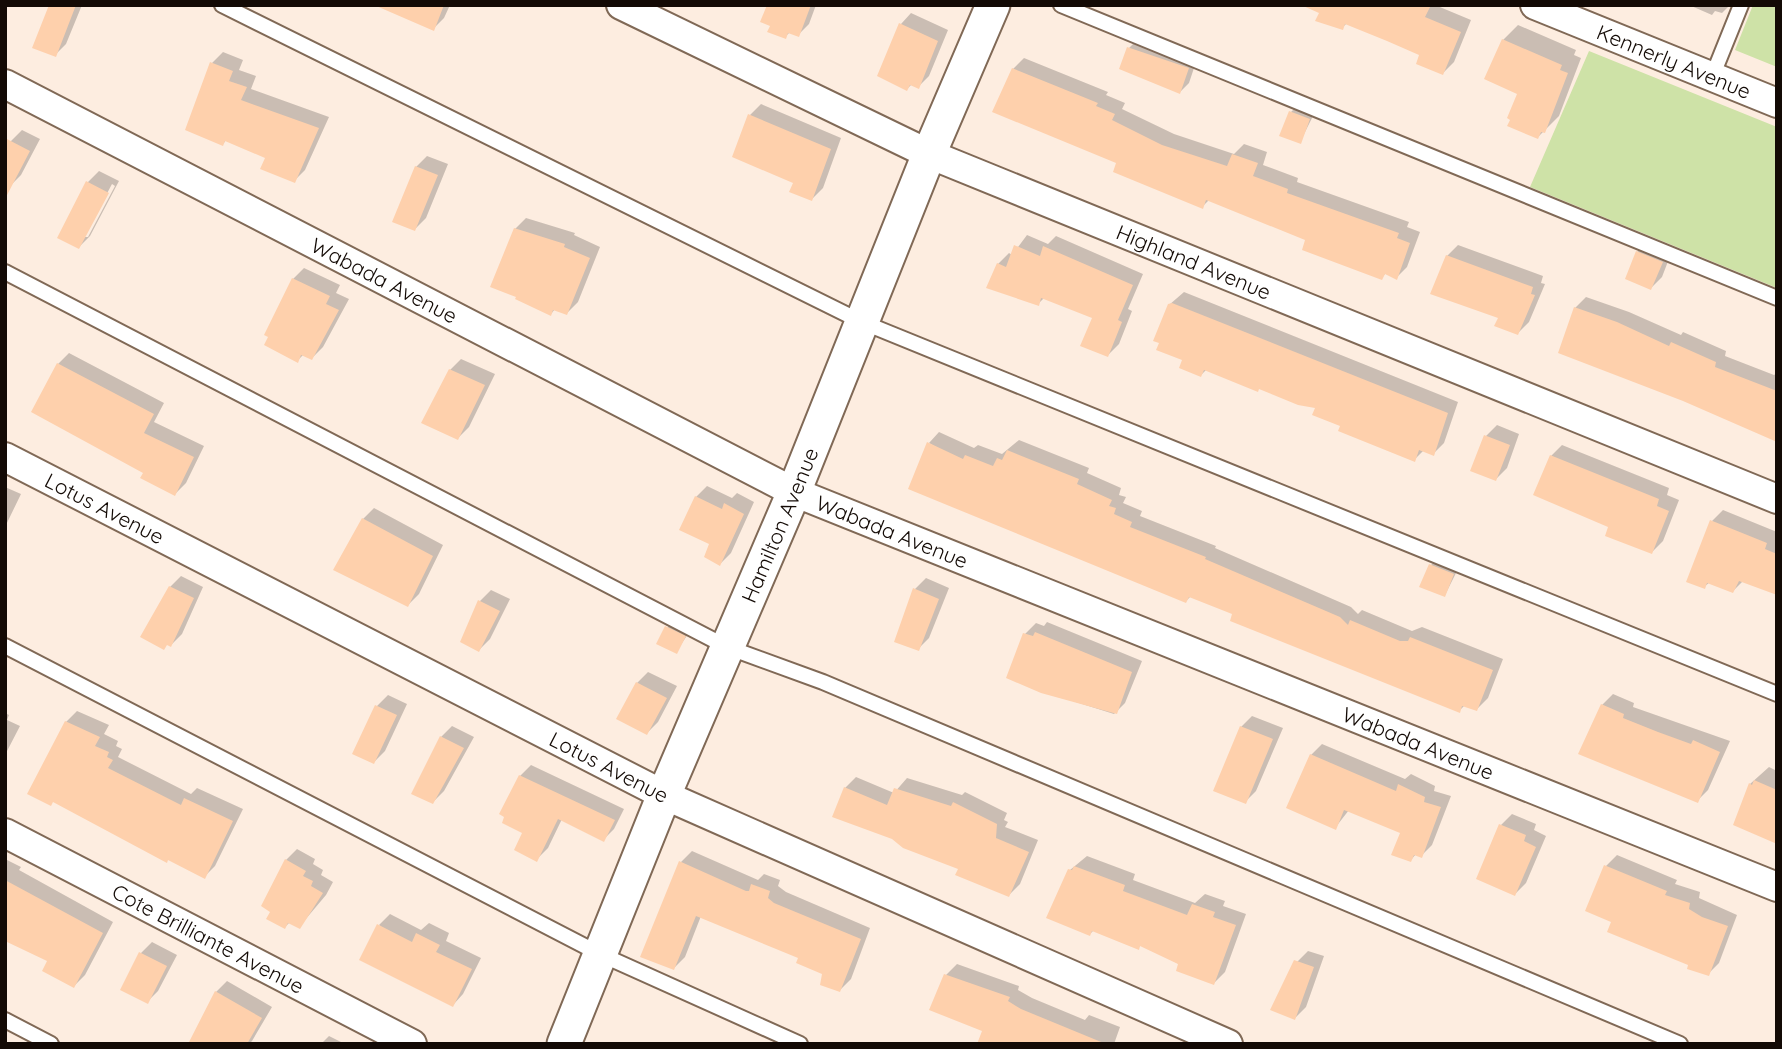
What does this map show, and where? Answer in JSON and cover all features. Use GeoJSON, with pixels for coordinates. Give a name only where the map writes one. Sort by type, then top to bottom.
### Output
{"type":"FeatureCollection","features":[{"type":"Feature","properties":{"kind":"street","name":"Highland Avenue"},"geometry":{"type":"LineString","coordinates":[[621,5],[929,154],[1777,499]]}},
{"type":"Feature","properties":{"kind":"street","name":"Hamilton Avenue"},"geometry":{"type":"LineString","coordinates":[[564,1044],[664,795],[794,492],[929,154],[993,5]]}},
{"type":"Feature","properties":{"kind":"street","name":"Kennerly Avenue"},"geometry":{"type":"LineString","coordinates":[[1535,5],[1777,103]]}},
{"type":"Feature","properties":{"kind":"street","name":"Wabada Avenue"},"geometry":{"type":"LineString","coordinates":[[5,84],[794,492],[1777,887]]}},
{"type":"Feature","properties":{"kind":"street","name":"Lotus Avenue"},"geometry":{"type":"LineString","coordinates":[[5,457],[664,795],[1228,1044]]}},
{"type":"Feature","properties":{"kind":"street","name":"Cote Brilliante Avenue"},"geometry":{"type":"LineString","coordinates":[[5,833],[411,1044]]}},
{"type":"Feature","properties":{"kind":"lane"},"geometry":{"type":"LineString","coordinates":[[222,5],[862,322],[1777,694]]}},
{"type":"Feature","properties":{"kind":"lane"},"geometry":{"type":"LineString","coordinates":[[1061,5],[1777,298]]}},
{"type":"Feature","properties":{"kind":"lane"},"geometry":{"type":"LineString","coordinates":[[1712,77],[1741,5]]}},
{"type":"Feature","properties":{"kind":"lane"},"geometry":{"type":"LineString","coordinates":[[5,272],[727,648],[823,682],[1680,1044]]}},
{"type":"Feature","properties":{"kind":"lane"},"geometry":{"type":"LineString","coordinates":[[5,646],[600,954],[800,1044]]}},
{"type":"Feature","properties":{"kind":"lane"},"geometry":{"type":"LineString","coordinates":[[5,1020],[51,1044]]}},
{"type":"Feature","properties":{"kind":"green space"},"geometry":{"type":"Polygon","coordinates":[[[1753,5],[1777,5],[1777,67],[1735,50],[1753,5]]]}},
{"type":"Feature","properties":{"kind":"green space"},"geometry":{"type":"Polygon","coordinates":[[[1589,51],[1777,127],[1777,288],[1530,187],[1589,51]]]}},
{"type":"Feature","properties":{"kind":"building"},"geometry":{"type":"Polygon","coordinates":[[[49,5],[76,5],[56,57],[32,48],[49,5]]]}},
{"type":"Feature","properties":{"kind":"building"},"geometry":{"type":"Polygon","coordinates":[[[374,5],[444,5],[434,31],[374,5]]]}},
{"type":"Feature","properties":{"kind":"building"},"geometry":{"type":"Polygon","coordinates":[[[767,5],[811,5],[799,37],[788,33],[786,39],[767,32],[770,26],[760,22],[767,5]]]}},
{"type":"Feature","properties":{"kind":"building"},"geometry":{"type":"Polygon","coordinates":[[[1301,5],[1431,5],[1425,17],[1461,32],[1443,75],[1416,64],[1419,55],[1387,41],[1345,24],[1343,30],[1315,21],[1319,13],[1301,5]]]}},
{"type":"Feature","properties":{"kind":"building"},"geometry":{"type":"Polygon","coordinates":[[[899,23],[938,41],[919,89],[910,85],[907,91],[877,76],[899,23]]]}},
{"type":"Feature","properties":{"kind":"building"},"geometry":{"type":"Polygon","coordinates":[[[1502,39],[1562,65],[1560,70],[1568,73],[1545,133],[1541,132],[1538,139],[1507,126],[1510,120],[1507,118],[1517,94],[1484,79],[1502,39]]]}},
{"type":"Feature","properties":{"kind":"building"},"geometry":{"type":"Polygon","coordinates":[[[1127,47],[1189,68],[1180,94],[1119,69],[1127,47]]]}},
{"type":"Feature","properties":{"kind":"building"},"geometry":{"type":"Polygon","coordinates":[[[210,62],[233,71],[229,81],[247,87],[241,100],[319,128],[295,183],[260,169],[265,158],[225,141],[223,146],[185,130],[210,62]]]}},
{"type":"Feature","properties":{"kind":"building"},"geometry":{"type":"Polygon","coordinates":[[[1012,68],[1098,103],[1096,106],[1115,114],[1112,120],[1162,145],[1227,166],[1232,154],[1258,163],[1253,176],[1288,189],[1287,193],[1399,233],[1397,238],[1410,243],[1397,280],[1385,274],[1382,280],[1302,250],[1305,240],[1206,200],[1203,209],[1113,172],[1116,163],[992,112],[1012,68]]]}},
{"type":"Feature","properties":{"kind":"building"},"geometry":{"type":"Polygon","coordinates":[[[1289,111],[1310,119],[1301,144],[1279,136],[1289,111]]]}},
{"type":"Feature","properties":{"kind":"building"},"geometry":{"type":"Polygon","coordinates":[[[748,114],[831,149],[812,201],[789,192],[793,183],[732,157],[748,114]]]}},
{"type":"Feature","properties":{"kind":"building"},"geometry":{"type":"Polygon","coordinates":[[[5,138],[30,151],[5,199],[5,138]]]}},
{"type":"Feature","properties":{"kind":"building"},"geometry":{"type":"Polygon","coordinates":[[[415,166],[438,175],[415,231],[392,222],[415,166]]]}},
{"type":"Feature","properties":{"kind":"building"},"geometry":{"type":"Polygon","coordinates":[[[86,181],[109,193],[79,249],[57,238],[86,181]]]}},
{"type":"Feature","properties":{"kind":"building"},"geometry":{"type":"Polygon","coordinates":[[[514,228],[565,244],[564,247],[590,258],[567,315],[553,310],[551,316],[515,299],[516,297],[490,287],[514,228]]]}},
{"type":"Feature","properties":{"kind":"building"},"geometry":{"type":"Polygon","coordinates":[[[1014,245],[1040,256],[1043,246],[1133,285],[1118,320],[1122,322],[1108,357],[1080,346],[1092,318],[1041,298],[1039,306],[986,288],[997,263],[1006,267],[1014,245]]]}},
{"type":"Feature","properties":{"kind":"building"},"geometry":{"type":"Polygon","coordinates":[[[1636,251],[1663,262],[1651,290],[1625,279],[1636,251]]]}},
{"type":"Feature","properties":{"kind":"building"},"geometry":{"type":"Polygon","coordinates":[[[1446,255],[1533,287],[1531,294],[1535,295],[1518,335],[1494,326],[1498,318],[1430,294],[1446,255]]]}},
{"type":"Feature","properties":{"kind":"building"},"geometry":{"type":"Polygon","coordinates":[[[292,278],[330,296],[326,304],[339,310],[312,360],[301,355],[298,363],[264,345],[268,337],[264,335],[292,278]]]}},
{"type":"Feature","properties":{"kind":"building"},"geometry":{"type":"Polygon","coordinates":[[[1172,303],[1448,413],[1434,456],[1419,450],[1415,462],[1338,431],[1340,426],[1312,415],[1315,408],[1298,405],[1259,389],[1258,392],[1204,370],[1201,377],[1179,368],[1182,360],[1156,350],[1159,343],[1153,341],[1168,304],[1172,303]]]}},
{"type":"Feature","properties":{"kind":"building"},"geometry":{"type":"Polygon","coordinates":[[[1574,307],[1617,322],[1669,346],[1671,342],[1716,362],[1715,367],[1777,391],[1777,442],[1683,401],[1558,353],[1574,307]]]}},
{"type":"Feature","properties":{"kind":"building"},"geometry":{"type":"Polygon","coordinates":[[[57,363],[154,414],[144,433],[194,457],[175,496],[140,478],[143,473],[31,412],[57,363]]]}},
{"type":"Feature","properties":{"kind":"building"},"geometry":{"type":"Polygon","coordinates":[[[449,369],[485,385],[458,440],[421,423],[449,369]]]}},
{"type":"Feature","properties":{"kind":"building"},"geometry":{"type":"Polygon","coordinates":[[[1484,435],[1510,445],[1496,481],[1470,471],[1484,435]]]}},
{"type":"Feature","properties":{"kind":"building"},"geometry":{"type":"Polygon","coordinates":[[[927,442],[963,459],[965,455],[993,466],[997,458],[1002,460],[1007,450],[1079,479],[1077,484],[1112,500],[1109,506],[1116,508],[1114,514],[1132,522],[1130,527],[1206,557],[1205,559],[1340,617],[1348,625],[1350,620],[1400,641],[1408,641],[1410,637],[1493,670],[1477,711],[1462,706],[1460,713],[1230,621],[1232,614],[1189,597],[1186,603],[908,489],[927,442]]]}},
{"type":"Feature","properties":{"kind":"building"},"geometry":{"type":"Polygon","coordinates":[[[1550,455],[1659,499],[1657,506],[1669,511],[1652,554],[1605,536],[1608,527],[1533,495],[1550,455]]]}},
{"type":"Feature","properties":{"kind":"building"},"geometry":{"type":"Polygon","coordinates":[[[695,496],[722,509],[724,503],[744,514],[720,566],[704,557],[709,544],[679,530],[695,496]]]}},
{"type":"Feature","properties":{"kind":"building"},"geometry":{"type":"Polygon","coordinates":[[[362,518],[433,556],[408,607],[333,570],[362,518]]]}},
{"type":"Feature","properties":{"kind":"building"},"geometry":{"type":"Polygon","coordinates":[[[1710,520],[1767,543],[1765,549],[1777,554],[1777,595],[1739,581],[1733,593],[1707,583],[1705,589],[1686,582],[1710,520]]]}},
{"type":"Feature","properties":{"kind":"building"},"geometry":{"type":"Polygon","coordinates":[[[1429,564],[1454,574],[1445,597],[1419,587],[1429,564]]]}},
{"type":"Feature","properties":{"kind":"building"},"geometry":{"type":"Polygon","coordinates":[[[169,586],[194,598],[171,647],[167,645],[164,650],[140,637],[169,586]]]}},
{"type":"Feature","properties":{"kind":"building"},"geometry":{"type":"Polygon","coordinates":[[[913,588],[939,599],[919,651],[894,642],[913,588]]]}},
{"type":"Feature","properties":{"kind":"building"},"geometry":{"type":"Polygon","coordinates":[[[478,600],[500,611],[479,652],[460,642],[478,600]]]}},
{"type":"Feature","properties":{"kind":"building"},"geometry":{"type":"Polygon","coordinates":[[[665,626],[686,636],[677,654],[656,644],[665,626]]]}},
{"type":"Feature","properties":{"kind":"building"},"geometry":{"type":"Polygon","coordinates":[[[1035,632],[1132,672],[1117,714],[1041,693],[1006,678],[1023,633],[1033,636],[1035,632]]]}},
{"type":"Feature","properties":{"kind":"building"},"geometry":{"type":"Polygon","coordinates":[[[636,682],[667,698],[647,735],[616,719],[636,682]]]}},
{"type":"Feature","properties":{"kind":"building"},"geometry":{"type":"Polygon","coordinates":[[[1601,704],[1624,714],[1623,718],[1691,744],[1693,740],[1720,752],[1698,803],[1578,754],[1601,704]]]}},
{"type":"Feature","properties":{"kind":"building"},"geometry":{"type":"Polygon","coordinates":[[[375,705],[397,715],[374,764],[352,754],[375,705]]]}},
{"type":"Feature","properties":{"kind":"building"},"geometry":{"type":"Polygon","coordinates":[[[65,721],[100,737],[95,746],[109,752],[107,757],[113,760],[108,768],[181,805],[184,798],[233,821],[205,879],[168,860],[167,863],[53,802],[51,806],[27,794],[65,721]]]}},
{"type":"Feature","properties":{"kind":"building"},"geometry":{"type":"Polygon","coordinates":[[[1240,726],[1273,739],[1246,804],[1213,791],[1240,726]]]}},
{"type":"Feature","properties":{"kind":"building"},"geometry":{"type":"Polygon","coordinates":[[[440,736],[464,748],[433,804],[411,794],[440,736]]]}},
{"type":"Feature","properties":{"kind":"building"},"geometry":{"type":"Polygon","coordinates":[[[1310,754],[1396,791],[1398,784],[1425,797],[1424,802],[1441,807],[1422,858],[1414,855],[1411,862],[1391,855],[1400,833],[1344,810],[1336,830],[1286,808],[1310,754]]]}},
{"type":"Feature","properties":{"kind":"building"},"geometry":{"type":"Polygon","coordinates":[[[519,775],[615,820],[604,842],[558,819],[537,862],[514,850],[522,833],[502,823],[504,817],[499,814],[519,775]]]}},
{"type":"Feature","properties":{"kind":"building"},"geometry":{"type":"Polygon","coordinates":[[[1754,780],[1777,790],[1777,844],[1733,825],[1749,783],[1752,785],[1754,780]]]}},
{"type":"Feature","properties":{"kind":"building"},"geometry":{"type":"Polygon","coordinates":[[[844,787],[887,805],[894,788],[951,806],[953,802],[997,824],[996,838],[1029,852],[1009,897],[955,875],[958,869],[903,848],[892,839],[832,817],[844,787]]]}},
{"type":"Feature","properties":{"kind":"building"},"geometry":{"type":"Polygon","coordinates":[[[1499,824],[1526,835],[1524,841],[1536,847],[1515,896],[1476,879],[1499,824]]]}},
{"type":"Feature","properties":{"kind":"building"},"geometry":{"type":"Polygon","coordinates":[[[285,859],[306,871],[303,876],[313,881],[311,886],[323,893],[300,929],[288,923],[285,929],[266,919],[270,912],[261,906],[285,859]]]}},
{"type":"Feature","properties":{"kind":"building"},"geometry":{"type":"Polygon","coordinates":[[[679,861],[746,891],[749,891],[751,884],[770,891],[768,898],[774,903],[861,939],[840,992],[820,985],[822,974],[796,963],[798,958],[696,916],[674,970],[640,957],[679,861]]]}},
{"type":"Feature","properties":{"kind":"building"},"geometry":{"type":"Polygon","coordinates":[[[1604,865],[1667,891],[1665,895],[1690,903],[1689,909],[1702,917],[1728,926],[1709,976],[1687,969],[1688,965],[1607,932],[1611,922],[1585,911],[1604,865]]]}},
{"type":"Feature","properties":{"kind":"building"},"geometry":{"type":"Polygon","coordinates":[[[1074,866],[1125,885],[1123,891],[1187,915],[1192,904],[1215,912],[1213,917],[1236,925],[1214,985],[1176,971],[1178,964],[1140,946],[1139,950],[1092,931],[1090,936],[1046,918],[1068,869],[1072,870],[1074,866]]]}},
{"type":"Feature","properties":{"kind":"building"},"geometry":{"type":"Polygon","coordinates":[[[5,880],[103,933],[74,988],[42,971],[47,961],[5,941],[5,880]]]}},
{"type":"Feature","properties":{"kind":"building"},"geometry":{"type":"Polygon","coordinates":[[[377,924],[412,942],[416,933],[440,945],[436,952],[472,969],[453,1007],[359,960],[377,924]]]}},
{"type":"Feature","properties":{"kind":"building"},"geometry":{"type":"Polygon","coordinates":[[[139,952],[167,966],[148,1004],[120,990],[139,952]]]}},
{"type":"Feature","properties":{"kind":"building"},"geometry":{"type":"Polygon","coordinates":[[[1294,960],[1314,967],[1295,1020],[1270,1010],[1294,960]]]}},
{"type":"Feature","properties":{"kind":"building"},"geometry":{"type":"Polygon","coordinates":[[[944,974],[1010,997],[1008,1001],[1021,1009],[1106,1044],[977,1044],[982,1031],[929,1010],[944,974]]]}},
{"type":"Feature","properties":{"kind":"building"},"geometry":{"type":"Polygon","coordinates":[[[215,991],[262,1018],[247,1044],[188,1044],[215,991]]]}}]}
